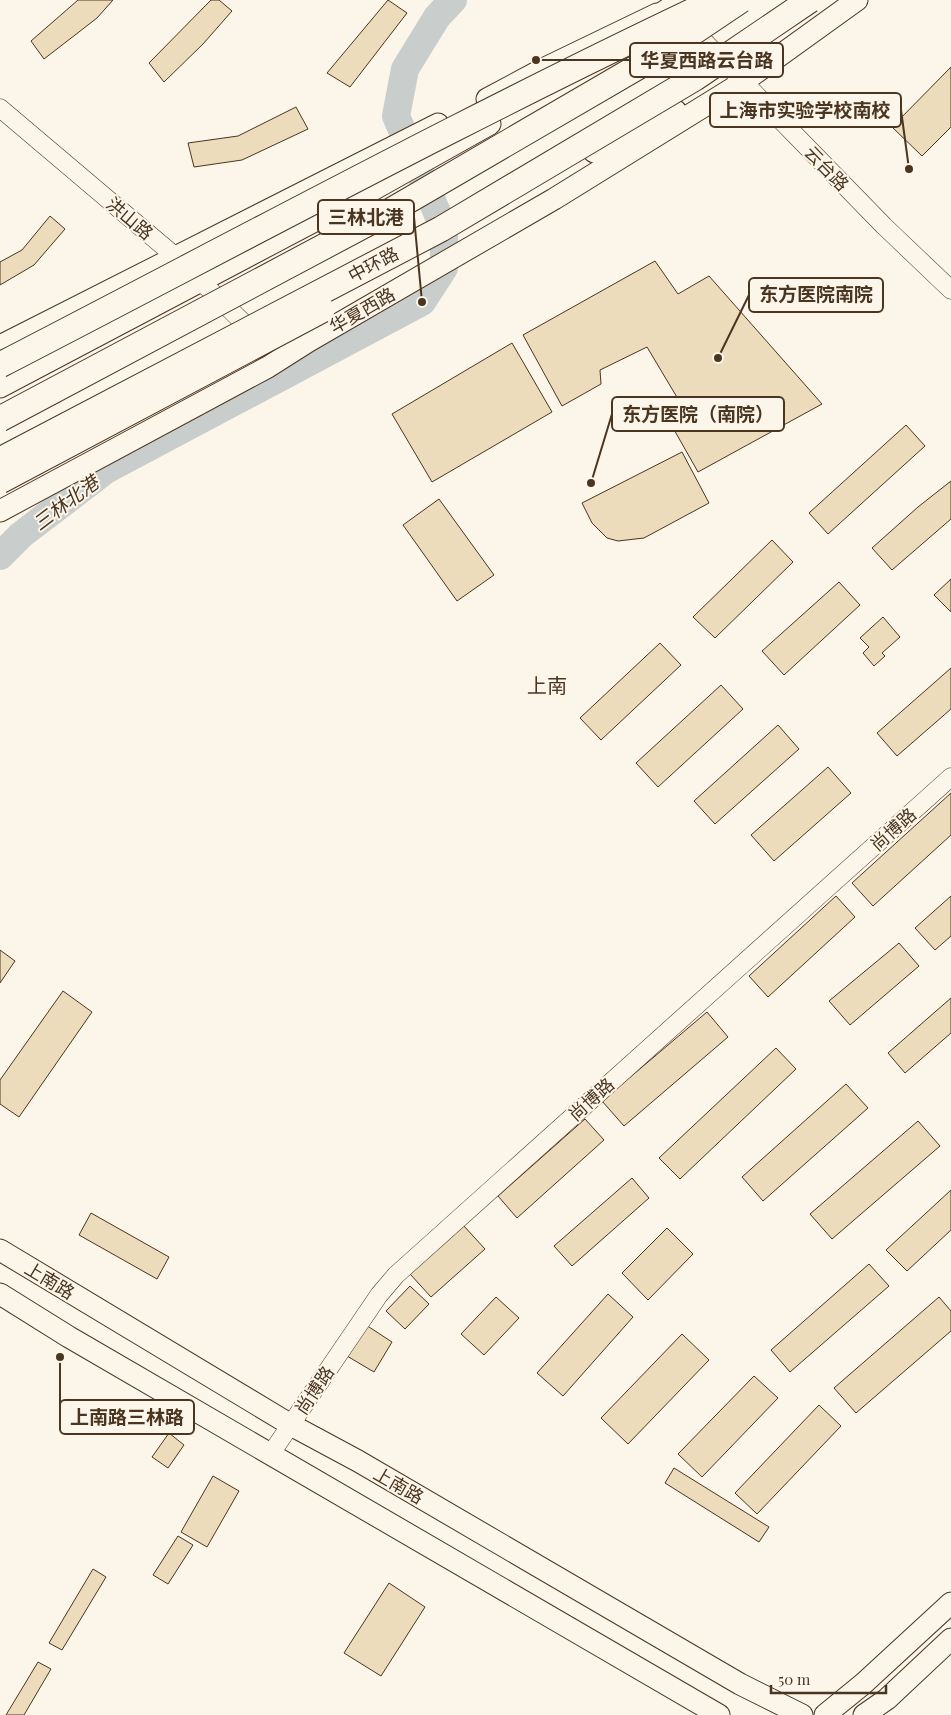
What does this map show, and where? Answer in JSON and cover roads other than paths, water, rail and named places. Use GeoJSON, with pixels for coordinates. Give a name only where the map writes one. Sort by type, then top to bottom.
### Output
{"type":"FeatureCollection","features":[{"type":"Feature","properties":{"kind":"highway"},"geometry":{"type":"LineString","coordinates":[[0,365],[436,138],[623,44],[716,0]]}},
{"type":"Feature","properties":{"kind":"highway"},"geometry":{"type":"LineString","coordinates":[[0,419],[387,213],[665,51],[741,0]]}},
{"type":"Feature","properties":{"kind":"highway","name":"中环路"},"geometry":{"type":"LineString","coordinates":[[0,460],[441,228],[695,78],[810,0]]}},
{"type":"Feature","properties":{"kind":"highway"},"geometry":{"type":"LineString","coordinates":[[0,482],[251,349],[434,249],[565,168],[695,78]]}},
{"type":"Feature","properties":{"kind":"main road","name":"华夏西路"},"geometry":{"type":"LineString","coordinates":[[0,511],[268,367],[554,199],[743,82],[856,0]]}},
{"type":"Feature","properties":{"kind":"main road"},"geometry":{"type":"LineString","coordinates":[[0,346],[672,3]]}},
{"type":"Feature","properties":{"kind":"main road"},"geometry":{"type":"LineString","coordinates":[[0,387],[360,197],[504,116],[672,3]]}},
{"type":"Feature","properties":{"kind":"main road","name":"华夏西路"},"geometry":{"type":"LineString","coordinates":[[0,468],[427,246],[637,128],[743,82]]}},
{"type":"Feature","properties":{"kind":"main road","name":"上南路"},"geometry":{"type":"LineString","coordinates":[[0,1250],[291,1425],[366,1466],[740,1684],[802,1715]]}},
{"type":"Feature","properties":{"kind":"main road"},"geometry":{"type":"LineString","coordinates":[[0,1294],[69,1338],[719,1715]]}},
{"type":"Feature","properties":{"kind":"main road"},"geometry":{"type":"LineString","coordinates":[[825,1715],[863,1684],[951,1603]]}},
{"type":"Feature","properties":{"kind":"main road"},"geometry":{"type":"LineString","coordinates":[[864,1715],[887,1698],[951,1639]]}},
{"type":"Feature","properties":{"kind":"street","name":"云台路"},"geometry":{"type":"LineString","coordinates":[[672,3],[743,82],[884,226],[951,290]]}},
{"type":"Feature","properties":{"kind":"street","name":"洪山路"},"geometry":{"type":"LineString","coordinates":[[0,108],[176,257],[255,334]]}},
{"type":"Feature","properties":{"kind":"street","name":"尚博路"},"geometry":{"type":"LineString","coordinates":[[270,1455],[379,1295],[396,1275],[951,777]]}},
{"type":"Feature","properties":{"kind":"waterway","name":"三林北港"},"geometry":{"type":"LineString","coordinates":[[0,556],[21,535],[106,470],[422,302],[444,268],[444,229],[396,116],[405,69],[437,17],[453,0]]}},
{"type":"Feature","properties":{"kind":"place","name":"华夏西路云台路"},"geometry":{"type":"Point","coordinates":[536,60]}},
{"type":"Feature","properties":{"kind":"place","name":"上海市实验学校南校"},"geometry":{"type":"Point","coordinates":[909,169]}},
{"type":"Feature","properties":{"kind":"place","name":"三林北港"},"geometry":{"type":"Point","coordinates":[422,302]}},
{"type":"Feature","properties":{"kind":"place","name":"东方医院南院"},"geometry":{"type":"Point","coordinates":[718,358]}},
{"type":"Feature","properties":{"kind":"place","name":"东方医院（南院）"},"geometry":{"type":"Point","coordinates":[591,483]}},
{"type":"Feature","properties":{"kind":"place","name":"上南路三林路"},"geometry":{"type":"Point","coordinates":[60,1357]}},
{"type":"Feature","properties":{"kind":"district","name":"上南"},"geometry":{"type":"Point","coordinates":[547,684]}}]}
